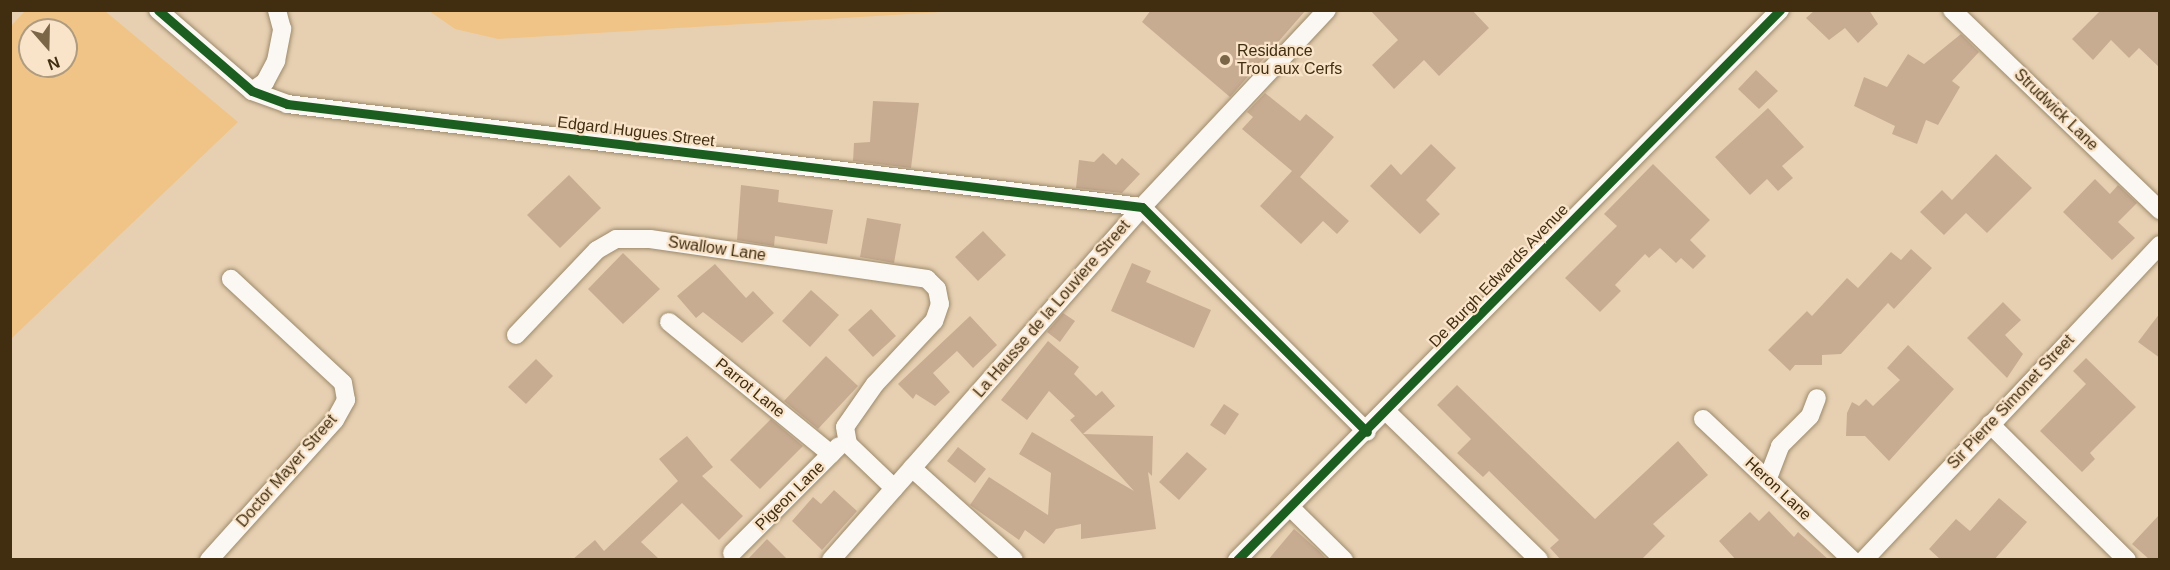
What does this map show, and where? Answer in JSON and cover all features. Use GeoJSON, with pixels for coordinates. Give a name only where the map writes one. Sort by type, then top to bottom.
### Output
{"type":"FeatureCollection","features":[{"type":"Feature","properties":{"kind":"street","name":"Edgard Hugues Street"},"geometry":{"type":"LineString","coordinates":[[158,10],[252,91],[322,110],[1142,207]]}},
{"type":"Feature","properties":{"kind":"street"},"geometry":{"type":"LineString","coordinates":[[252,91],[265,82],[276,61],[282,29],[277,10]]}},
{"type":"Feature","properties":{"kind":"street","name":"La Hausse de la Louviere Street"},"geometry":{"type":"LineString","coordinates":[[831,560],[1142,207],[1327,10]]}},
{"type":"Feature","properties":{"kind":"street","name":"De Burgh Edwards Avenue"},"geometry":{"type":"LineString","coordinates":[[1237,560],[1387,412],[1780,10]]}},
{"type":"Feature","properties":{"kind":"street","name":"Strudwick Lane"},"geometry":{"type":"LineString","coordinates":[[1952,10],[2160,210]]}},
{"type":"Feature","properties":{"kind":"street"},"geometry":{"type":"LineString","coordinates":[[1142,207],[1367,432]]}},
{"type":"Feature","properties":{"kind":"street","name":"Swallow Lane"},"geometry":{"type":"LineString","coordinates":[[516,335],[597,250],[616,239],[650,239],[927,279],[937,289],[940,304]]}},
{"type":"Feature","properties":{"kind":"street","name":"Sir Pierre Simonet Street"},"geometry":{"type":"LineString","coordinates":[[1864,560],[2160,245]]}},
{"type":"Feature","properties":{"kind":"street","name":"Doctor Mayer Street"},"geometry":{"type":"LineString","coordinates":[[209,560],[346,400],[343,382],[231,279]]}},
{"type":"Feature","properties":{"kind":"street","name":"Pigeon Lane"},"geometry":{"type":"LineString","coordinates":[[732,553],[831,454],[875,384],[934,321],[940,304]]}},
{"type":"Feature","properties":{"kind":"street","name":"Parrot Lane"},"geometry":{"type":"LineString","coordinates":[[669,322],[831,454]]}},
{"type":"Feature","properties":{"kind":"street"},"geometry":{"type":"LineString","coordinates":[[1768,478],[1780,446],[1810,416],[1817,398]]}},
{"type":"Feature","properties":{"kind":"street"},"geometry":{"type":"LineString","coordinates":[[1387,412],[1539,560]]}},
{"type":"Feature","properties":{"kind":"street","name":"Heron Lane"},"geometry":{"type":"LineString","coordinates":[[1703,419],[1768,478],[1852,560]]}},
{"type":"Feature","properties":{"kind":"street"},"geometry":{"type":"LineString","coordinates":[[1990,424],[2127,560]]}},
{"type":"Feature","properties":{"kind":"street"},"geometry":{"type":"LineString","coordinates":[[846,432],[865,464],[894,488]]}},
{"type":"Feature","properties":{"kind":"street"},"geometry":{"type":"LineString","coordinates":[[912,468],[1014,560]]}},
{"type":"Feature","properties":{"kind":"street"},"geometry":{"type":"LineString","coordinates":[[1290,507],[1344,560]]}},
{"type":"Feature","properties":{"kind":"shaded area"},"geometry":{"type":"Polygon","coordinates":[[[25,11],[105,11],[238,122],[11,339],[10,27],[18,18],[18,78],[78,78],[78,18],[18,18],[25,11]]]}},
{"type":"Feature","properties":{"kind":"shaded area"},"geometry":{"type":"Polygon","coordinates":[[[429,11],[959,11],[498,39],[455,29],[429,11]]]}},
{"type":"Feature","properties":{"kind":"building","name":"Residance Trou aux Cerfs"},"geometry":{"type":"Polygon","coordinates":[[[1151,10],[1306,10],[1230,97],[1142,22],[1151,10]]]}},
{"type":"Feature","properties":{"kind":"building"},"geometry":{"type":"Polygon","coordinates":[[[1370,10],[1472,10],[1489,28],[1439,76],[1424,60],[1394,89],[1372,65],[1398,40],[1370,10]]]}},
{"type":"Feature","properties":{"kind":"building"},"geometry":{"type":"Polygon","coordinates":[[[1815,10],[1869,10],[1878,24],[1858,43],[1845,28],[1829,40],[1806,18],[1815,10]]]}},
{"type":"Feature","properties":{"kind":"building"},"geometry":{"type":"Polygon","coordinates":[[[2101,10],[2160,10],[2160,68],[2139,48],[2129,58],[2111,40],[2093,60],[2072,39],[2101,10]]]}},
{"type":"Feature","properties":{"kind":"building"},"geometry":{"type":"Polygon","coordinates":[[[1961,34],[1979,52],[1952,81],[1960,87],[1938,125],[1926,120],[1917,144],[1892,134],[1895,126],[1854,106],[1864,77],[1887,87],[1908,54],[1924,64],[1961,34]]]}},
{"type":"Feature","properties":{"kind":"building"},"geometry":{"type":"Polygon","coordinates":[[[1756,70],[1778,91],[1759,109],[1738,89],[1756,70]]]}},
{"type":"Feature","properties":{"kind":"building"},"geometry":{"type":"Polygon","coordinates":[[[1265,93],[1300,121],[1306,114],[1334,137],[1300,177],[1349,221],[1337,234],[1323,221],[1301,244],[1260,206],[1292,171],[1242,129],[1253,117],[1247,112],[1265,93]]]}},
{"type":"Feature","properties":{"kind":"building"},"geometry":{"type":"Polygon","coordinates":[[[873,101],[919,103],[911,168],[853,161],[854,143],[870,142],[873,101]]]}},
{"type":"Feature","properties":{"kind":"building"},"geometry":{"type":"Polygon","coordinates":[[[1768,108],[1804,147],[1782,166],[1793,178],[1778,191],[1767,179],[1750,195],[1715,157],[1768,108]]]}},
{"type":"Feature","properties":{"kind":"building"},"geometry":{"type":"Polygon","coordinates":[[[1431,144],[1456,168],[1426,200],[1440,214],[1420,234],[1370,186],[1391,164],[1401,175],[1431,144]]]}},
{"type":"Feature","properties":{"kind":"building"},"geometry":{"type":"Polygon","coordinates":[[[1103,153],[1116,165],[1122,158],[1140,174],[1122,193],[1076,188],[1079,160],[1094,162],[1103,153]]]}},
{"type":"Feature","properties":{"kind":"building"},"geometry":{"type":"Polygon","coordinates":[[[1996,154],[2032,188],[1987,233],[1966,213],[1944,235],[1920,212],[1942,190],[1952,200],[1996,154]]]}},
{"type":"Feature","properties":{"kind":"building"},"geometry":{"type":"Polygon","coordinates":[[[1653,164],[1710,220],[1690,240],[1706,256],[1693,269],[1681,258],[1676,263],[1660,248],[1649,258],[1645,254],[1615,285],[1621,291],[1600,312],[1565,278],[1617,226],[1604,214],[1653,164]]]}},
{"type":"Feature","properties":{"kind":"building"},"geometry":{"type":"Polygon","coordinates":[[[569,175],[601,208],[560,248],[527,215],[569,175]]]}},
{"type":"Feature","properties":{"kind":"building"},"geometry":{"type":"Polygon","coordinates":[[[2095,179],[2110,194],[2118,185],[2137,203],[2118,222],[2135,238],[2112,260],[2063,212],[2095,179]]]}},
{"type":"Feature","properties":{"kind":"building"},"geometry":{"type":"Polygon","coordinates":[[[741,185],[779,190],[778,202],[833,210],[827,244],[775,236],[774,246],[737,240],[741,185]]]}},
{"type":"Feature","properties":{"kind":"building"},"geometry":{"type":"Polygon","coordinates":[[[867,218],[901,224],[894,263],[860,257],[867,218]]]}},
{"type":"Feature","properties":{"kind":"building"},"geometry":{"type":"Polygon","coordinates":[[[983,231],[1006,255],[978,281],[955,257],[983,231]]]}},
{"type":"Feature","properties":{"kind":"building"},"geometry":{"type":"Polygon","coordinates":[[[1911,249],[1932,268],[1894,309],[1888,303],[1841,354],[1822,355],[1822,365],[1795,365],[1790,371],[1768,350],[1807,311],[1812,316],[1847,278],[1858,288],[1891,252],[1901,260],[1911,249]]]}},
{"type":"Feature","properties":{"kind":"building"},"geometry":{"type":"Polygon","coordinates":[[[623,253],[660,289],[623,324],[588,289],[623,253]]]}},
{"type":"Feature","properties":{"kind":"building"},"geometry":{"type":"Polygon","coordinates":[[[1132,263],[1151,271],[1146,282],[1211,310],[1194,348],[1111,311],[1132,263]]]}},
{"type":"Feature","properties":{"kind":"building"},"geometry":{"type":"Polygon","coordinates":[[[715,264],[746,298],[753,291],[774,313],[742,343],[703,312],[696,318],[677,296],[715,264]]]}},
{"type":"Feature","properties":{"kind":"building"},"geometry":{"type":"Polygon","coordinates":[[[811,290],[839,315],[810,347],[782,321],[811,290]]]}},
{"type":"Feature","properties":{"kind":"building"},"geometry":{"type":"Polygon","coordinates":[[[2003,302],[2021,320],[2005,335],[2023,354],[2007,378],[1967,338],[2003,302]]]}},
{"type":"Feature","properties":{"kind":"building"},"geometry":{"type":"Polygon","coordinates":[[[871,309],[896,336],[873,357],[848,330],[871,309]]]}},
{"type":"Feature","properties":{"kind":"building"},"geometry":{"type":"Polygon","coordinates":[[[1063,313],[1075,321],[1060,342],[1047,332],[1063,313]]]}},
{"type":"Feature","properties":{"kind":"building"},"geometry":{"type":"Polygon","coordinates":[[[2160,313],[2160,358],[2138,342],[2160,313]]]}},
{"type":"Feature","properties":{"kind":"building"},"geometry":{"type":"Polygon","coordinates":[[[970,316],[997,345],[973,368],[957,351],[933,373],[950,392],[935,406],[916,394],[913,399],[898,384],[970,316]]]}},
{"type":"Feature","properties":{"kind":"building"},"geometry":{"type":"Polygon","coordinates":[[[1048,341],[1079,367],[1074,374],[1096,396],[1102,391],[1115,406],[1083,434],[1153,436],[1152,476],[1148,472],[1156,529],[1081,539],[1081,524],[1056,529],[1044,544],[1025,530],[1019,540],[970,505],[989,477],[1048,515],[1051,473],[1019,454],[1032,432],[1134,491],[1070,420],[1075,416],[1049,391],[1027,420],[1001,400],[1048,341]]]}},
{"type":"Feature","properties":{"kind":"building"},"geometry":{"type":"Polygon","coordinates":[[[1908,345],[1954,389],[1889,461],[1865,436],[1846,436],[1847,413],[1852,402],[1859,406],[1866,399],[1873,406],[1900,380],[1887,368],[1908,345]]]}},
{"type":"Feature","properties":{"kind":"building"},"geometry":{"type":"Polygon","coordinates":[[[826,356],[858,386],[818,429],[784,401],[826,356]]]}},
{"type":"Feature","properties":{"kind":"building"},"geometry":{"type":"Polygon","coordinates":[[[2086,358],[2136,407],[2090,453],[2095,459],[2082,472],[2040,431],[2086,384],[2073,371],[2086,358]]]}},
{"type":"Feature","properties":{"kind":"building"},"geometry":{"type":"Polygon","coordinates":[[[536,359],[553,376],[526,404],[508,387],[536,359]]]}},
{"type":"Feature","properties":{"kind":"building"},"geometry":{"type":"Polygon","coordinates":[[[1457,385],[1595,519],[1678,441],[1708,475],[1653,524],[1665,536],[1641,560],[1561,560],[1550,548],[1559,540],[1489,471],[1483,477],[1457,453],[1471,439],[1437,405],[1457,385]]]}},
{"type":"Feature","properties":{"kind":"building"},"geometry":{"type":"Polygon","coordinates":[[[1224,404],[1239,414],[1225,435],[1210,425],[1224,404]]]}},
{"type":"Feature","properties":{"kind":"building"},"geometry":{"type":"Polygon","coordinates":[[[771,419],[803,446],[760,489],[730,460],[771,419]]]}},
{"type":"Feature","properties":{"kind":"building"},"geometry":{"type":"Polygon","coordinates":[[[687,436],[713,467],[702,476],[743,516],[719,540],[682,503],[641,542],[660,560],[572,560],[595,540],[604,551],[678,481],[659,459],[687,436]]]}},
{"type":"Feature","properties":{"kind":"building"},"geometry":{"type":"Polygon","coordinates":[[[958,447],[986,469],[975,483],[947,461],[958,447]]]}},
{"type":"Feature","properties":{"kind":"building"},"geometry":{"type":"Polygon","coordinates":[[[1187,452],[1207,469],[1179,500],[1159,482],[1187,452]]]}},
{"type":"Feature","properties":{"kind":"building"},"geometry":{"type":"Polygon","coordinates":[[[834,490],[857,511],[822,550],[792,521],[813,497],[821,504],[834,490]]]}},
{"type":"Feature","properties":{"kind":"building"},"geometry":{"type":"Polygon","coordinates":[[[1999,498],[2027,522],[1994,560],[1941,560],[1929,549],[1956,519],[1970,531],[1999,498]]]}},
{"type":"Feature","properties":{"kind":"building"},"geometry":{"type":"Polygon","coordinates":[[[1769,511],[1794,537],[1798,532],[1829,560],[1736,560],[1719,541],[1750,512],[1759,521],[1769,511]]]}},
{"type":"Feature","properties":{"kind":"building"},"geometry":{"type":"Polygon","coordinates":[[[2160,514],[2160,560],[2150,560],[2132,544],[2160,514]]]}},
{"type":"Feature","properties":{"kind":"building"},"geometry":{"type":"Polygon","coordinates":[[[1294,529],[1319,551],[1327,560],[1268,560],[1294,529]]]}},
{"type":"Feature","properties":{"kind":"building"},"geometry":{"type":"Polygon","coordinates":[[[767,539],[788,560],[747,560],[767,539]]]}},
{"type":"Feature","properties":{"kind":"cycle path"},"geometry":{"type":"LineString","coordinates":[[158,10],[252,91],[287,104],[1142,207],[1367,432]]}},
{"type":"Feature","properties":{"kind":"cycle path"},"geometry":{"type":"LineString","coordinates":[[1237,560],[1780,10]]}},
{"type":"Feature","properties":{"kind":"place","name":"Residance Trou aux Cerfs"},"geometry":{"type":"Point","coordinates":[1225,60]}}]}
